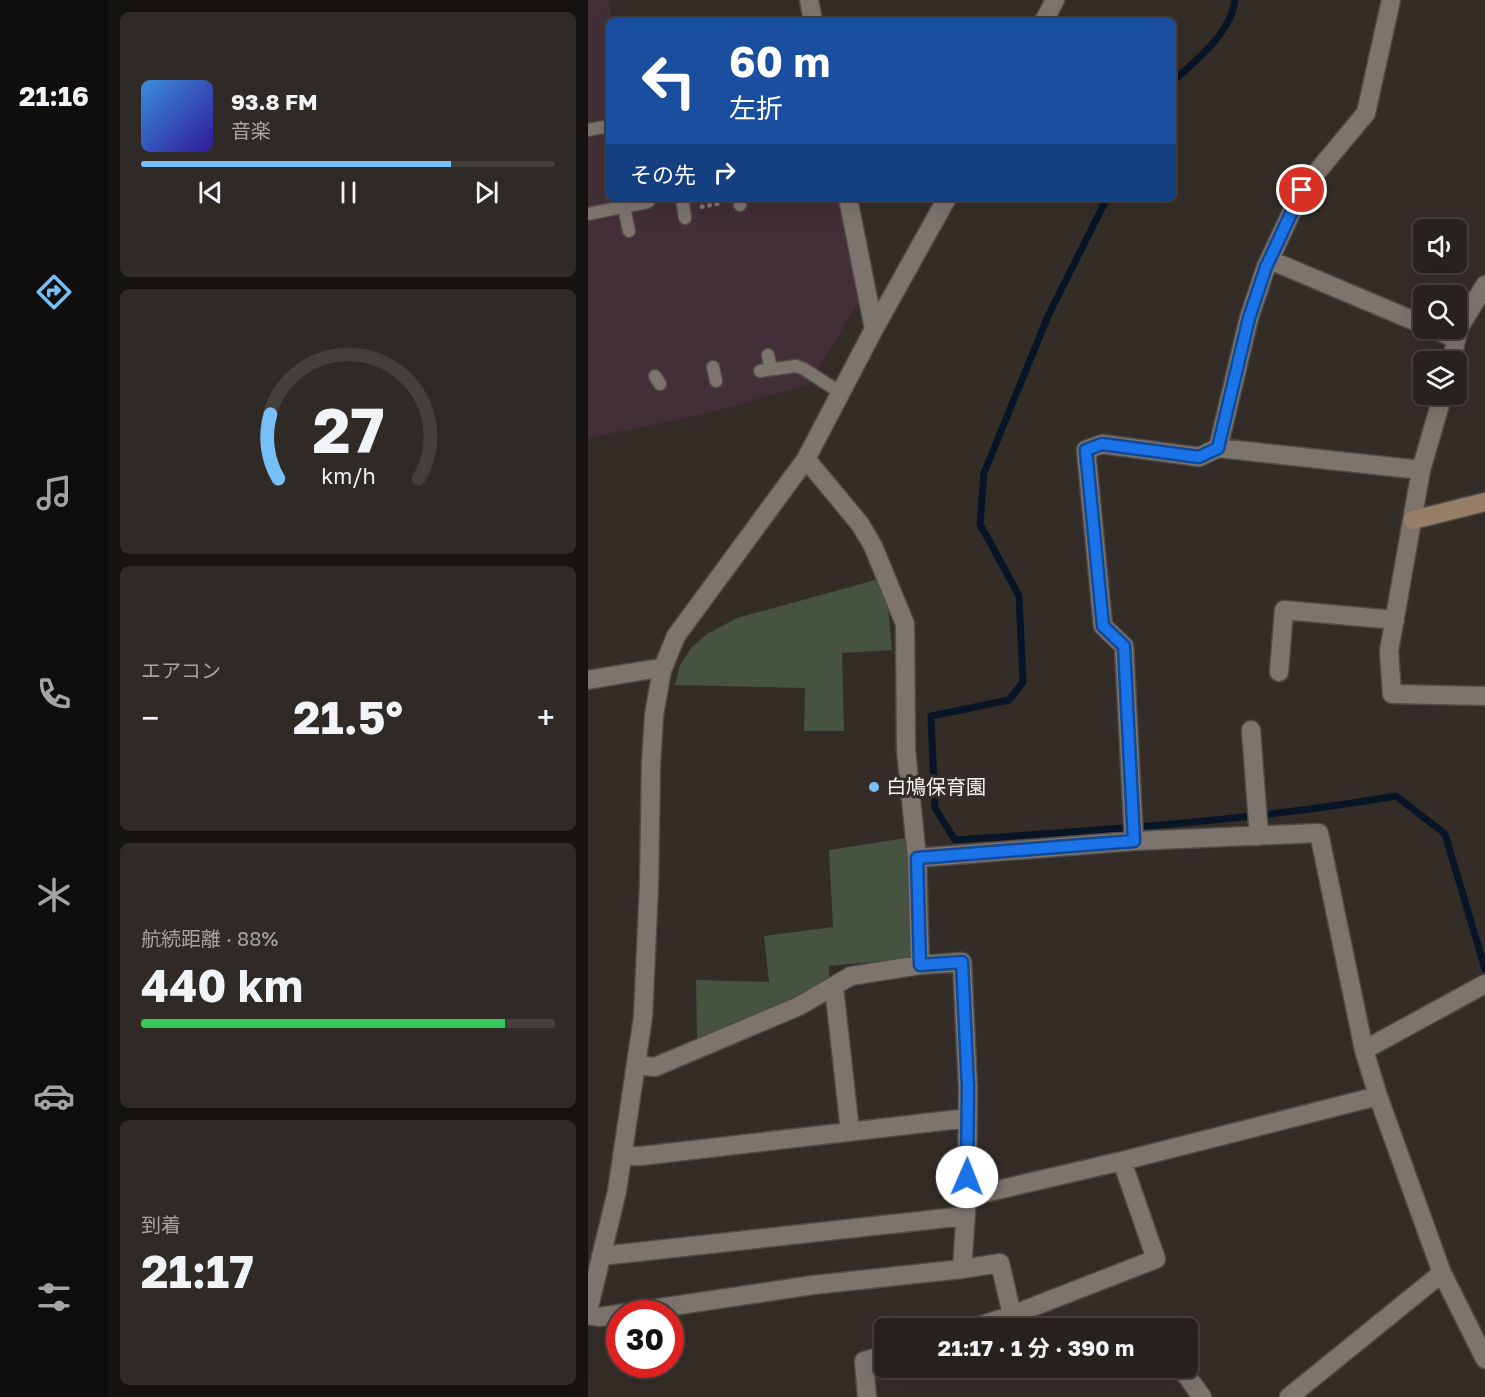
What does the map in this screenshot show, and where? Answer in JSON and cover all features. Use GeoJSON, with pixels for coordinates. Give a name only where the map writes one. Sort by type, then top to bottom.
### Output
{"type":"FeatureCollection","features":[{"type":"Feature","properties":{"kind":"street"},"geometry":{"type":"LineString","coordinates":[[809,0],[812,18]]}},
{"type":"Feature","properties":{"kind":"street"},"geometry":{"type":"LineString","coordinates":[[1046,18],[1055,0]]}},
{"type":"Feature","properties":{"kind":"street"},"geometry":{"type":"LineString","coordinates":[[1218,448],[1249,318],[1270,260],[1302,190],[1366,112],[1391,0]]}},
{"type":"Feature","properties":{"kind":"street"},"geometry":{"type":"LineString","coordinates":[[849,201],[874,329]]}},
{"type":"Feature","properties":{"kind":"street"},"geometry":{"type":"LineString","coordinates":[[945,201],[874,329],[806,459],[676,636],[662,670],[654,715],[643,1017],[617,1191],[588,1313],[599,1317],[813,1285],[1000,1263],[1012,1315]]}},
{"type":"Feature","properties":{"kind":"street"},"geometry":{"type":"LineString","coordinates":[[1270,260],[1413,320]]}},
{"type":"Feature","properties":{"kind":"street"},"geometry":{"type":"LineString","coordinates":[[1467,314],[1485,285]]}},
{"type":"Feature","properties":{"kind":"street"},"geometry":{"type":"LineString","coordinates":[[1453,351],[1456,339]]}},
{"type":"Feature","properties":{"kind":"street"},"geometry":{"type":"LineString","coordinates":[[1440,405],[1421,470],[1389,651],[1392,694],[1485,696]]}},
{"type":"Feature","properties":{"kind":"street"},"geometry":{"type":"LineString","coordinates":[[1134,841],[1124,646],[1103,626],[1086,450],[1102,444],[1199,457],[1218,448],[1421,470]]}},
{"type":"Feature","properties":{"kind":"street"},"geometry":{"type":"LineString","coordinates":[[806,459],[860,524],[873,546],[905,624],[906,750],[917,858],[920,965]]}},
{"type":"Feature","properties":{"kind":"street"},"geometry":{"type":"LineString","coordinates":[[1413,520],[1485,502]]}},
{"type":"Feature","properties":{"kind":"street"},"geometry":{"type":"LineString","coordinates":[[1279,672],[1284,610],[1395,620]]}},
{"type":"Feature","properties":{"kind":"street"},"geometry":{"type":"LineString","coordinates":[[588,680],[653,669],[662,670]]}},
{"type":"Feature","properties":{"kind":"street"},"geometry":{"type":"LineString","coordinates":[[1251,730],[1259,836]]}},
{"type":"Feature","properties":{"kind":"street"},"geometry":{"type":"LineString","coordinates":[[917,858],[1134,841],[1318,833],[1364,1050],[1378,1096],[1442,1273],[1485,1359]]}},
{"type":"Feature","properties":{"kind":"street"},"geometry":{"type":"LineString","coordinates":[[636,1065],[655,1067],[799,1006],[851,976],[920,965],[962,962],[968,1118],[967,1197],[962,1269]]}},
{"type":"Feature","properties":{"kind":"street"},"geometry":{"type":"LineString","coordinates":[[1364,1050],[1485,984]]}},
{"type":"Feature","properties":{"kind":"street"},"geometry":{"type":"LineString","coordinates":[[834,987],[850,1131]]}},
{"type":"Feature","properties":{"kind":"street"},"geometry":{"type":"LineString","coordinates":[[967,1197],[1122,1161],[1378,1096]]}},
{"type":"Feature","properties":{"kind":"street"},"geometry":{"type":"LineString","coordinates":[[622,1156],[641,1156],[968,1118]]}},
{"type":"Feature","properties":{"kind":"street"},"geometry":{"type":"LineString","coordinates":[[1003,1318],[1156,1259],[1122,1161]]}},
{"type":"Feature","properties":{"kind":"street"},"geometry":{"type":"LineString","coordinates":[[601,1256],[965,1216]]}},
{"type":"Feature","properties":{"kind":"street"},"geometry":{"type":"LineString","coordinates":[[1289,1397],[1442,1273]]}},
{"type":"Feature","properties":{"kind":"street"},"geometry":{"type":"LineString","coordinates":[[867,1397],[864,1361],[874,1358]]}},
{"type":"Feature","properties":{"kind":"street"},"geometry":{"type":"LineString","coordinates":[[1188,1378],[1202,1397]]}},
{"type":"Feature","properties":{"kind":"lane"},"geometry":{"type":"LineString","coordinates":[[588,130],[606,127]]}},
{"type":"Feature","properties":{"kind":"lane"},"geometry":{"type":"LineString","coordinates":[[684,201],[690,213]]}},
{"type":"Feature","properties":{"kind":"lane"},"geometry":{"type":"LineString","coordinates":[[623,202],[629,231]]}},
{"type":"Feature","properties":{"kind":"lane"},"geometry":{"type":"LineString","coordinates":[[588,214],[623,202],[648,202]]}},
{"type":"Feature","properties":{"kind":"lane"},"geometry":{"type":"LineString","coordinates":[[768,355],[765,370],[796,366],[841,393]]}},
{"type":"Feature","properties":{"kind":"lane"},"geometry":{"type":"LineString","coordinates":[[713,367],[716,381]]}},
{"type":"Feature","properties":{"kind":"path"},"geometry":{"type":"LineString","coordinates":[[690,213],[736,202]]}},
{"type":"Feature","properties":{"kind":"shaded area"},"geometry":{"type":"Polygon","coordinates":[[[588,0],[609,0],[612,18],[606,18],[606,201],[841,201],[858,303],[809,384],[705,414],[588,438],[588,0]]]}},
{"type":"Feature","properties":{"kind":"green space"},"geometry":{"type":"Polygon","coordinates":[[[879,579],[888,605],[892,650],[842,653],[844,731],[804,731],[805,688],[675,685],[680,665],[692,647],[707,634],[737,618],[879,579]]]}},
{"type":"Feature","properties":{"kind":"green space"},"geometry":{"type":"Polygon","coordinates":[[[906,838],[913,958],[829,966],[829,979],[769,1010],[697,1039],[696,980],[769,982],[764,936],[833,927],[829,850],[906,838]]]}},
{"type":"Feature","properties":{"kind":"waterway"},"geometry":{"type":"LineString","coordinates":[[1176,78],[1220,35],[1227,24],[1235,0]]}},
{"type":"Feature","properties":{"kind":"waterway"},"geometry":{"type":"LineString","coordinates":[[1106,201],[1048,316],[984,473],[980,524],[1019,596],[1023,682],[1009,700],[931,716],[935,808],[955,840],[1232,818],[1396,796],[1445,834],[1485,969]]}},
{"type":"Feature","properties":{"kind":"place","name":"白鳩保育園"},"geometry":{"type":"Point","coordinates":[874,787]}},
{"type":"Feature","properties":{"kind":"route"},"geometry":{"type":"LineString","coordinates":[[967,1177],[968,1087],[962,962],[920,965],[917,858],[1134,841],[1124,646],[1103,626],[1086,450],[1102,444],[1199,457],[1218,448],[1249,318],[1266,267],[1302,190]]}}]}
